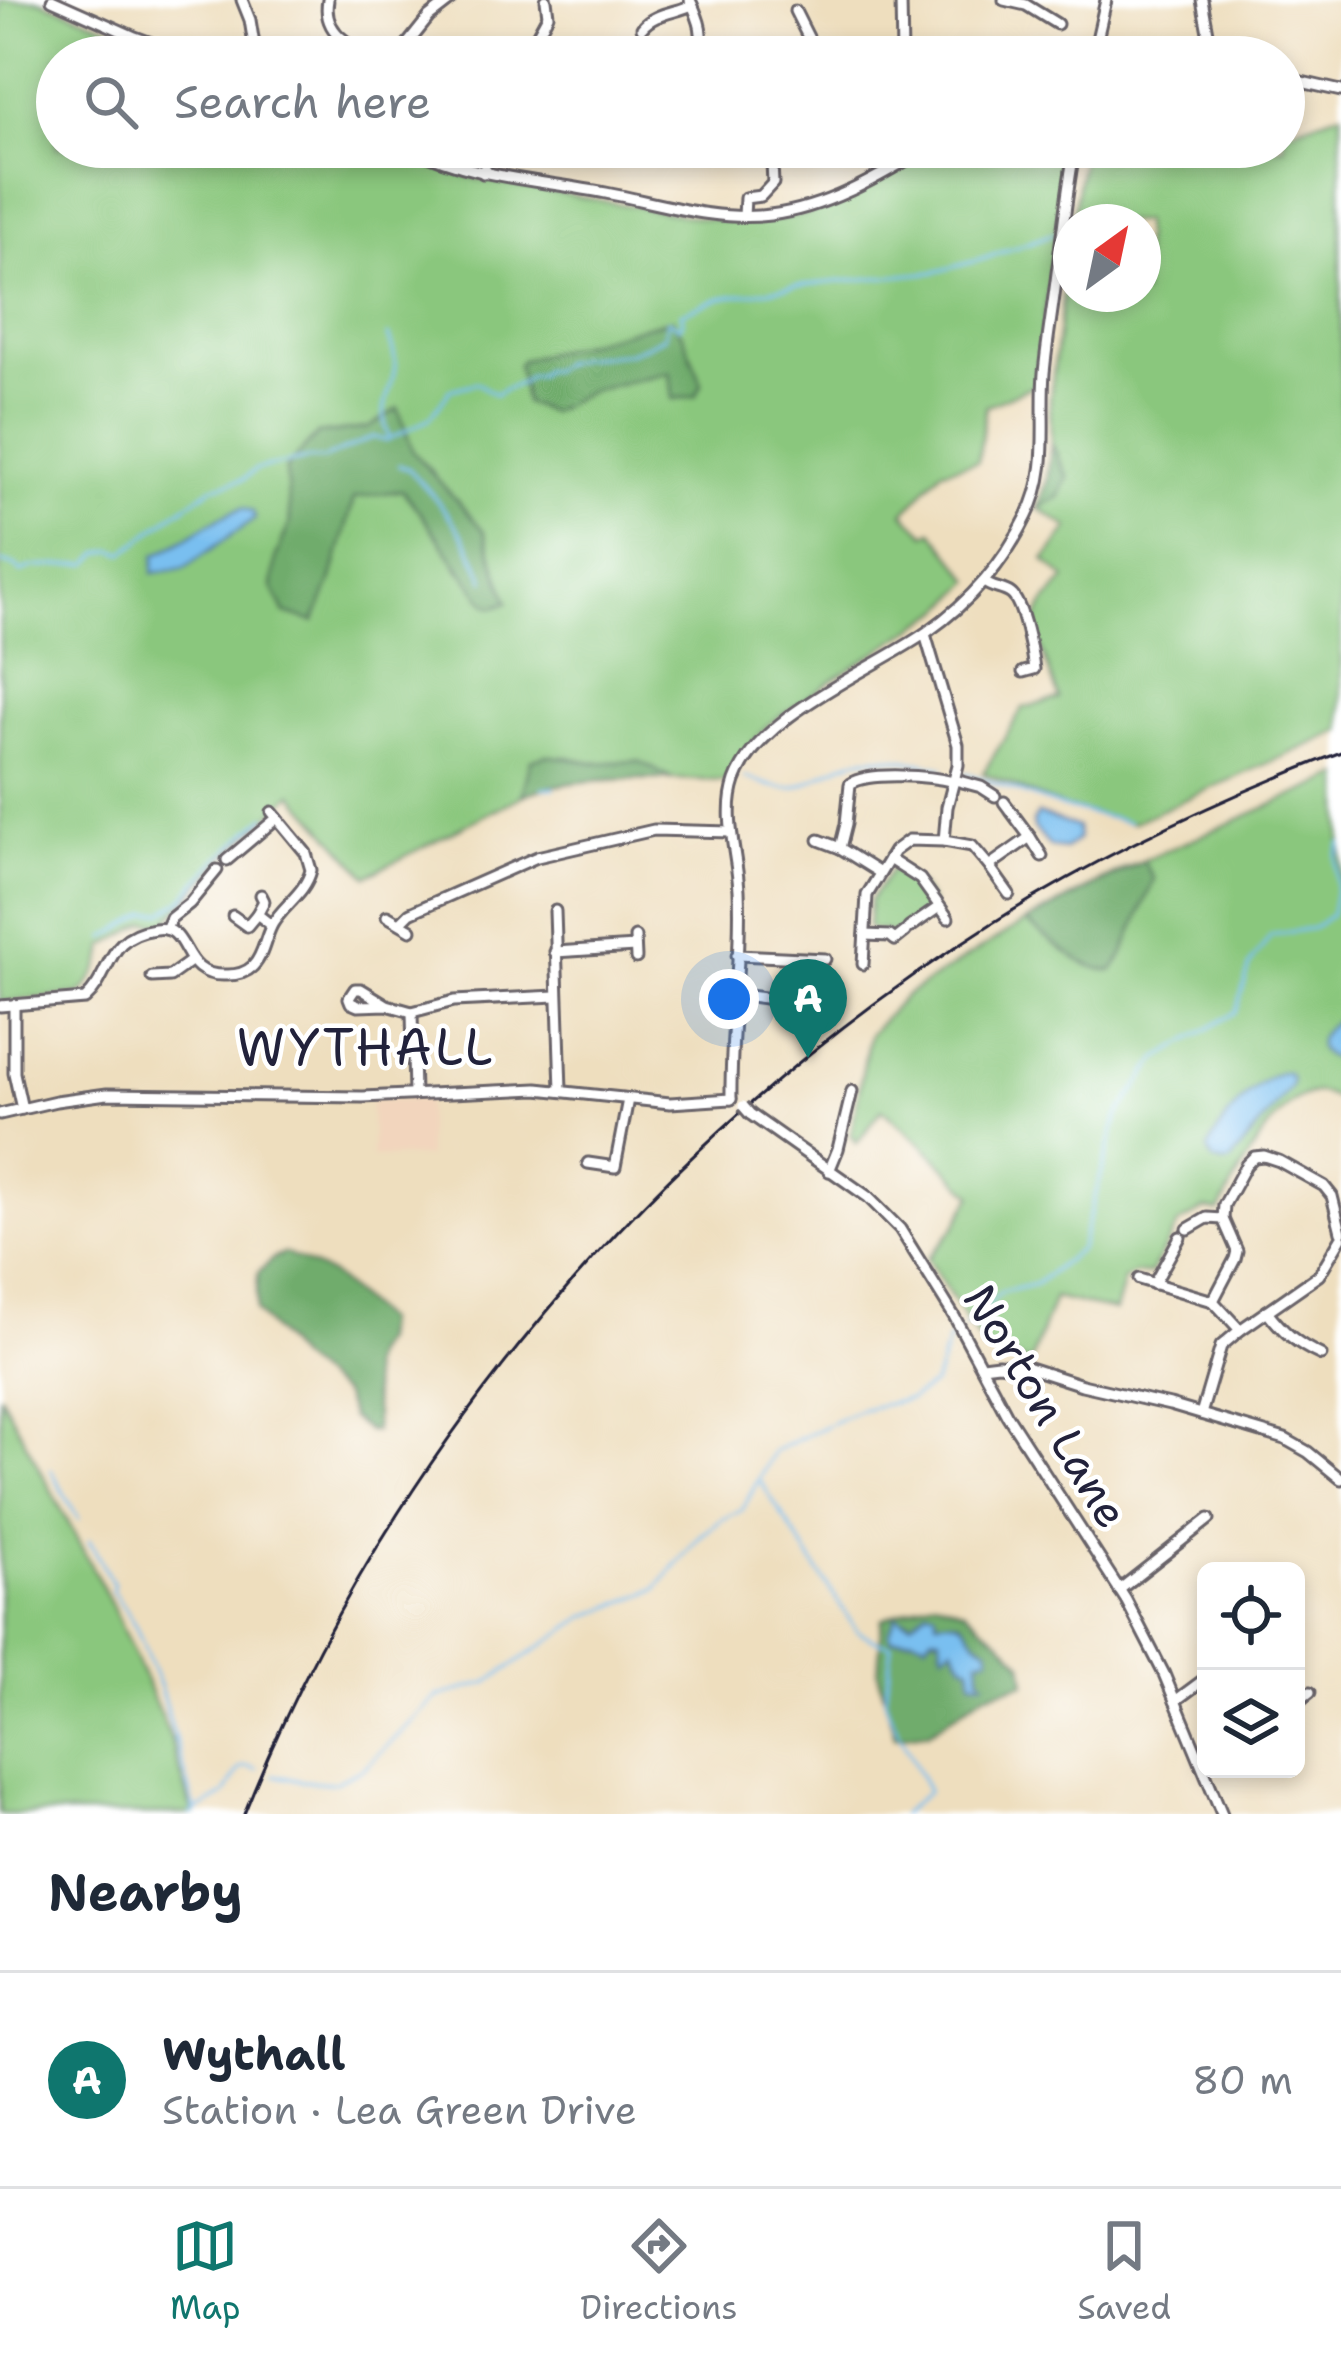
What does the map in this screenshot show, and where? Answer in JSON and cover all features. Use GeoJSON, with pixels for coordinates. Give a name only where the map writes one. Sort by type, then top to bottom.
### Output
{"type":"FeatureCollection","features":[{"type":"Feature","properties":{"kind":"street"},"geometry":{"type":"LineString","coordinates":[[242,0],[253,36]]}},
{"type":"Feature","properties":{"kind":"street"},"geometry":{"type":"LineString","coordinates":[[328,0],[326,13],[337,36]]}},
{"type":"Feature","properties":{"kind":"street"},"geometry":{"type":"LineString","coordinates":[[414,36],[451,0]]}},
{"type":"Feature","properties":{"kind":"street"},"geometry":{"type":"LineString","coordinates":[[536,36],[548,14],[546,0]]}},
{"type":"Feature","properties":{"kind":"street"},"geometry":{"type":"LineString","coordinates":[[901,0],[902,36]]}},
{"type":"Feature","properties":{"kind":"street"},"geometry":{"type":"LineString","coordinates":[[1004,0],[1049,11],[1057,24]]}},
{"type":"Feature","properties":{"kind":"street"},"geometry":{"type":"LineString","coordinates":[[1098,36],[1106,0]]}},
{"type":"Feature","properties":{"kind":"street"},"geometry":{"type":"LineString","coordinates":[[1202,0],[1210,36]]}},
{"type":"Feature","properties":{"kind":"street"},"geometry":{"type":"LineString","coordinates":[[58,1],[133,36]]}},
{"type":"Feature","properties":{"kind":"street"},"geometry":{"type":"LineString","coordinates":[[640,10],[645,24],[691,2],[703,36]]}},
{"type":"Feature","properties":{"kind":"street"},"geometry":{"type":"LineString","coordinates":[[795,11],[807,36]]}},
{"type":"Feature","properties":{"kind":"street"},"geometry":{"type":"LineString","coordinates":[[816,36],[820,34]]}},
{"type":"Feature","properties":{"kind":"street"},"geometry":{"type":"LineString","coordinates":[[1305,83],[1341,91]]}},
{"type":"Feature","properties":{"kind":"street"},"geometry":{"type":"LineString","coordinates":[[466,168],[744,216],[783,213],[823,202],[889,168]]}},
{"type":"Feature","properties":{"kind":"street"},"geometry":{"type":"LineString","coordinates":[[482,173],[484,168]]}},
{"type":"Feature","properties":{"kind":"street"},"geometry":{"type":"LineString","coordinates":[[744,216],[741,196],[761,196],[771,188],[774,168]]}},
{"type":"Feature","properties":{"kind":"street"},"geometry":{"type":"LineString","coordinates":[[0,1114],[107,1094],[315,1097],[561,1090],[670,1103],[731,1100],[739,889],[731,832],[734,787],[756,748],[799,711],[925,634],[984,583],[1016,537],[1042,479],[1044,374],[1073,168]]}},
{"type":"Feature","properties":{"kind":"street"},"geometry":{"type":"LineString","coordinates":[[984,583],[1016,599],[1032,648],[1034,669],[1023,672]]}},
{"type":"Feature","properties":{"kind":"street"},"geometry":{"type":"LineString","coordinates":[[925,634],[958,745],[944,842]]}},
{"type":"Feature","properties":{"kind":"street"},"geometry":{"type":"LineString","coordinates":[[840,848],[849,787],[857,778],[887,777],[981,787],[999,799],[1042,856]]}},
{"type":"Feature","properties":{"kind":"street"},"geometry":{"type":"LineString","coordinates":[[0,1006],[85,999],[114,949],[151,929],[166,929],[181,940],[191,961],[204,973],[213,976],[248,970],[272,925],[303,889],[311,870],[306,853],[275,815],[227,860]]}},
{"type":"Feature","properties":{"kind":"street"},"geometry":{"type":"LineString","coordinates":[[400,922],[410,913],[537,857],[654,830],[731,832]]}},
{"type":"Feature","properties":{"kind":"street"},"geometry":{"type":"LineString","coordinates":[[989,866],[1030,837]]}},
{"type":"Feature","properties":{"kind":"street"},"geometry":{"type":"LineString","coordinates":[[819,840],[880,873]]}},
{"type":"Feature","properties":{"kind":"street"},"geometry":{"type":"LineString","coordinates":[[863,964],[865,904],[889,859],[909,840],[972,846],[1009,894]]}},
{"type":"Feature","properties":{"kind":"street"},"geometry":{"type":"LineString","coordinates":[[889,859],[920,879],[947,918]]}},
{"type":"Feature","properties":{"kind":"street"},"geometry":{"type":"LineString","coordinates":[[166,929],[217,870]]}},
{"type":"Feature","properties":{"kind":"street"},"geometry":{"type":"LineString","coordinates":[[233,916],[247,926],[264,901],[261,895]]}},
{"type":"Feature","properties":{"kind":"street"},"geometry":{"type":"LineString","coordinates":[[865,935],[890,935],[895,940],[939,907]]}},
{"type":"Feature","properties":{"kind":"street"},"geometry":{"type":"LineString","coordinates":[[555,911],[561,1090]]}},
{"type":"Feature","properties":{"kind":"street"},"geometry":{"type":"LineString","coordinates":[[257,914],[272,925]]}},
{"type":"Feature","properties":{"kind":"street"},"geometry":{"type":"LineString","coordinates":[[388,916],[411,930]]}},
{"type":"Feature","properties":{"kind":"street"},"geometry":{"type":"LineString","coordinates":[[555,952],[635,947]]}},
{"type":"Feature","properties":{"kind":"street"},"geometry":{"type":"LineString","coordinates":[[737,955],[825,959]]}},
{"type":"Feature","properties":{"kind":"street"},"geometry":{"type":"LineString","coordinates":[[152,977],[170,976],[191,961]]}},
{"type":"Feature","properties":{"kind":"street"},"geometry":{"type":"LineString","coordinates":[[735,995],[815,1004]]}},
{"type":"Feature","properties":{"kind":"street"},"geometry":{"type":"LineString","coordinates":[[387,1005],[412,1012],[454,1001],[556,996]]}},
{"type":"Feature","properties":{"kind":"street"},"geometry":{"type":"LineString","coordinates":[[14,1005],[14,1072],[22,1109]]}},
{"type":"Feature","properties":{"kind":"street"},"geometry":{"type":"LineString","coordinates":[[412,1012],[414,1094]]}},
{"type":"Feature","properties":{"kind":"street"},"geometry":{"type":"LineString","coordinates":[[829,1171],[852,1091]]}},
{"type":"Feature","properties":{"kind":"street"},"geometry":{"type":"LineString","coordinates":[[613,1183],[628,1099]]}},
{"type":"Feature","properties":{"kind":"street","name":"Norton Lane"},"geometry":{"type":"LineString","coordinates":[[731,1100],[876,1203],[895,1222],[958,1322],[1007,1415],[1119,1589],[1197,1744]]}},
{"type":"Feature","properties":{"kind":"street"},"geometry":{"type":"LineString","coordinates":[[1201,1414],[1222,1346],[1319,1275],[1341,1235],[1332,1196],[1324,1186],[1264,1156],[1253,1157],[1224,1205],[1222,1219],[1237,1251],[1213,1301]]}},
{"type":"Feature","properties":{"kind":"street"},"geometry":{"type":"LineString","coordinates":[[589,1162],[615,1168]]}},
{"type":"Feature","properties":{"kind":"street"},"geometry":{"type":"LineString","coordinates":[[1154,1284],[1184,1233],[1207,1218],[1222,1219]]}},
{"type":"Feature","properties":{"kind":"street"},"geometry":{"type":"LineString","coordinates":[[1138,1279],[1213,1301],[1240,1330]]}},
{"type":"Feature","properties":{"kind":"street"},"geometry":{"type":"LineString","coordinates":[[1267,1311],[1297,1344],[1321,1355]]}},
{"type":"Feature","properties":{"kind":"street"},"geometry":{"type":"LineString","coordinates":[[1309,1349],[1314,1337]]}},
{"type":"Feature","properties":{"kind":"street"},"geometry":{"type":"LineString","coordinates":[[982,1366],[1020,1366],[1201,1414],[1297,1445],[1341,1479]]}},
{"type":"Feature","properties":{"kind":"street"},"geometry":{"type":"LineString","coordinates":[[1119,1589],[1209,1519]]}},
{"type":"Feature","properties":{"kind":"street"},"geometry":{"type":"LineString","coordinates":[[1175,1701],[1197,1685]]}},
{"type":"Feature","properties":{"kind":"street"},"geometry":{"type":"LineString","coordinates":[[1305,1696],[1310,1692]]}},
{"type":"Feature","properties":{"kind":"street","name":"Norton Lane"},"geometry":{"type":"LineString","coordinates":[[1213,1778],[1222,1814]]}},
{"type":"Feature","properties":{"kind":"shaded area"},"geometry":{"type":"Polygon","coordinates":[[[427,1099],[427,1157],[372,1157],[371,1100],[427,1099]]]}},
{"type":"Feature","properties":{"kind":"green space"},"geometry":{"type":"Polygon","coordinates":[[[0,0],[39,0],[133,36],[36,36],[36,168],[439,168],[478,179],[754,223],[807,214],[902,168],[1065,168],[1060,204],[1053,204],[1053,255],[1035,385],[986,406],[978,461],[942,470],[904,513],[926,534],[932,531],[972,581],[944,609],[768,725],[727,781],[672,779],[639,761],[531,760],[522,796],[367,876],[293,794],[225,857],[164,925],[147,922],[105,946],[80,994],[0,1002],[0,0]],[[672,319],[522,360],[518,365],[550,412],[591,390],[671,372],[674,398],[672,319]],[[368,428],[318,434],[286,468],[290,523],[276,557],[285,613],[315,621],[354,497],[403,490],[461,573],[434,474],[405,436],[368,428]]]}},
{"type":"Feature","properties":{"kind":"green space"},"geometry":{"type":"Polygon","coordinates":[[[1341,112],[1341,731],[1132,823],[1063,807],[983,773],[1023,708],[1059,699],[1033,625],[1066,579],[1045,560],[1069,528],[1038,508],[1059,497],[1068,477],[1051,443],[1050,398],[1061,312],[1161,312],[1161,204],[1075,204],[1081,168],[1305,168],[1305,125],[1341,112]]]}},
{"type":"Feature","properties":{"kind":"green space"},"geometry":{"type":"Polygon","coordinates":[[[672,319],[702,384],[696,396],[673,399],[670,372],[591,390],[550,412],[525,403],[518,365],[522,360],[672,319]]]}},
{"type":"Feature","properties":{"kind":"green space"},"geometry":{"type":"Polygon","coordinates":[[[398,408],[413,452],[484,531],[508,602],[488,605],[402,490],[354,498],[331,582],[314,622],[285,613],[272,587],[276,557],[290,523],[286,468],[318,434],[368,428],[398,408]]]}},
{"type":"Feature","properties":{"kind":"green space"},"geometry":{"type":"Polygon","coordinates":[[[1051,443],[1068,477],[1059,497],[1038,508],[1047,481],[1051,443]]]}},
{"type":"Feature","properties":{"kind":"green space"},"geometry":{"type":"Polygon","coordinates":[[[546,755],[596,763],[639,761],[672,779],[576,783],[522,796],[531,760],[546,755]]]}},
{"type":"Feature","properties":{"kind":"green space"},"geometry":{"type":"Polygon","coordinates":[[[1341,775],[1341,1101],[1314,1093],[1285,1109],[1258,1142],[1219,1212],[1205,1209],[1178,1225],[1150,1274],[1124,1280],[1115,1311],[1054,1298],[1030,1363],[984,1348],[927,1259],[954,1228],[973,1195],[882,1109],[857,1143],[851,1134],[869,1035],[904,997],[1008,932],[1121,870],[1341,775]]]}},
{"type":"Feature","properties":{"kind":"green space"},"geometry":{"type":"Polygon","coordinates":[[[1143,861],[1154,879],[1112,971],[1077,959],[1026,922],[1143,861]]]}},
{"type":"Feature","properties":{"kind":"green space"},"geometry":{"type":"Polygon","coordinates":[[[891,870],[915,882],[931,903],[894,934],[868,926],[870,900],[891,870]]]}},
{"type":"Feature","properties":{"kind":"green space"},"geometry":{"type":"Polygon","coordinates":[[[285,1253],[332,1275],[383,1321],[381,1341],[369,1367],[374,1431],[351,1418],[342,1394],[298,1360],[256,1311],[258,1273],[285,1253]]]}},
{"type":"Feature","properties":{"kind":"green space"},"geometry":{"type":"Polygon","coordinates":[[[0,1394],[111,1603],[169,1734],[193,1814],[0,1814],[0,1394]]]}},
{"type":"Feature","properties":{"kind":"green space"},"geometry":{"type":"Polygon","coordinates":[[[935,1599],[965,1610],[1023,1663],[1026,1683],[984,1694],[929,1732],[895,1736],[878,1672],[882,1619],[935,1599]],[[905,1619],[892,1639],[941,1636],[942,1647],[953,1645],[980,1676],[983,1644],[972,1638],[961,1620],[905,1619]]]}},
{"type":"Feature","properties":{"kind":"water"},"geometry":{"type":"Polygon","coordinates":[[[244,508],[255,519],[184,568],[153,573],[155,555],[244,508]]]}},
{"type":"Feature","properties":{"kind":"water"},"geometry":{"type":"Polygon","coordinates":[[[1038,814],[1077,827],[1078,839],[1065,849],[1050,847],[1034,828],[1038,814]]]}},
{"type":"Feature","properties":{"kind":"water"},"geometry":{"type":"Polygon","coordinates":[[[1341,1017],[1341,1060],[1323,1052],[1319,1041],[1341,1017]]]}},
{"type":"Feature","properties":{"kind":"water"},"geometry":{"type":"Polygon","coordinates":[[[1280,1073],[1288,1073],[1291,1087],[1230,1162],[1213,1161],[1208,1150],[1229,1116],[1247,1095],[1280,1073]]]}},
{"type":"Feature","properties":{"kind":"water"},"geometry":{"type":"Polygon","coordinates":[[[928,1609],[935,1611],[937,1620],[963,1623],[988,1648],[990,1656],[979,1659],[984,1681],[972,1680],[970,1666],[953,1646],[944,1652],[940,1636],[932,1635],[926,1642],[913,1637],[892,1639],[889,1633],[896,1617],[912,1622],[928,1609]]]}},
{"type":"Feature","properties":{"kind":"waterway"},"geometry":{"type":"LineString","coordinates":[[388,440],[430,418],[450,390],[477,383],[496,395],[568,361],[632,352],[664,337],[668,320],[680,327],[681,313],[721,298],[935,272],[1053,234]]}},
{"type":"Feature","properties":{"kind":"waterway"},"geometry":{"type":"LineString","coordinates":[[388,335],[395,361],[385,408],[389,437]]}},
{"type":"Feature","properties":{"kind":"waterway"},"geometry":{"type":"LineString","coordinates":[[0,562],[21,572],[89,564],[100,553],[124,553],[213,487],[244,479],[256,469],[324,459],[373,437],[387,441]]}},
{"type":"Feature","properties":{"kind":"waterway"},"geometry":{"type":"LineString","coordinates":[[399,465],[409,469],[453,521],[485,580]]}},
{"type":"Feature","properties":{"kind":"waterway"},"geometry":{"type":"LineString","coordinates":[[745,777],[791,788],[850,761],[870,758],[943,768]]}},
{"type":"Feature","properties":{"kind":"waterway"},"geometry":{"type":"LineString","coordinates":[[966,773],[1064,808],[1129,822]]}},
{"type":"Feature","properties":{"kind":"waterway"},"geometry":{"type":"LineString","coordinates":[[542,788],[554,788]]}},
{"type":"Feature","properties":{"kind":"waterway"},"geometry":{"type":"LineString","coordinates":[[105,938],[183,899],[266,816]]}},
{"type":"Feature","properties":{"kind":"waterway"},"geometry":{"type":"LineString","coordinates":[[965,1326],[1002,1292],[1036,1284],[1080,1249],[1118,1116],[1157,1059],[1236,1012],[1250,965],[1271,935],[1314,928],[1331,915],[1341,843]]}},
{"type":"Feature","properties":{"kind":"waterway"},"geometry":{"type":"LineString","coordinates":[[274,1775],[333,1783],[364,1768],[437,1697],[487,1683],[585,1617],[656,1589],[700,1536],[742,1510],[774,1451],[859,1410],[910,1399],[934,1384],[948,1342],[958,1333]]}},
{"type":"Feature","properties":{"kind":"waterway"},"geometry":{"type":"LineString","coordinates":[[51,1470],[79,1520]]}},
{"type":"Feature","properties":{"kind":"waterway"},"geometry":{"type":"LineString","coordinates":[[761,1482],[857,1631],[892,1645],[885,1698],[928,1791],[902,1814]]}},
{"type":"Feature","properties":{"kind":"waterway"},"geometry":{"type":"LineString","coordinates":[[89,1540],[136,1627],[160,1687],[196,1812]]}},
{"type":"Feature","properties":{"kind":"waterway"},"geometry":{"type":"LineString","coordinates":[[191,1814],[224,1795],[240,1768],[257,1769]]}},
{"type":"Feature","properties":{"kind":"railway"},"geometry":{"type":"LineString","coordinates":[[244,1814],[304,1680],[375,1550],[457,1427],[548,1310],[647,1201],[755,1100],[870,1007],[991,924],[1162,829],[1341,752]]}},
{"type":"Feature","properties":{"kind":"place","name":"Wythall"},"geometry":{"type":"Point","coordinates":[808,1058]}},
{"type":"Feature","properties":{"kind":"district","name":"WYTHALL"},"geometry":{"type":"Point","coordinates":[366,1047]}}]}
